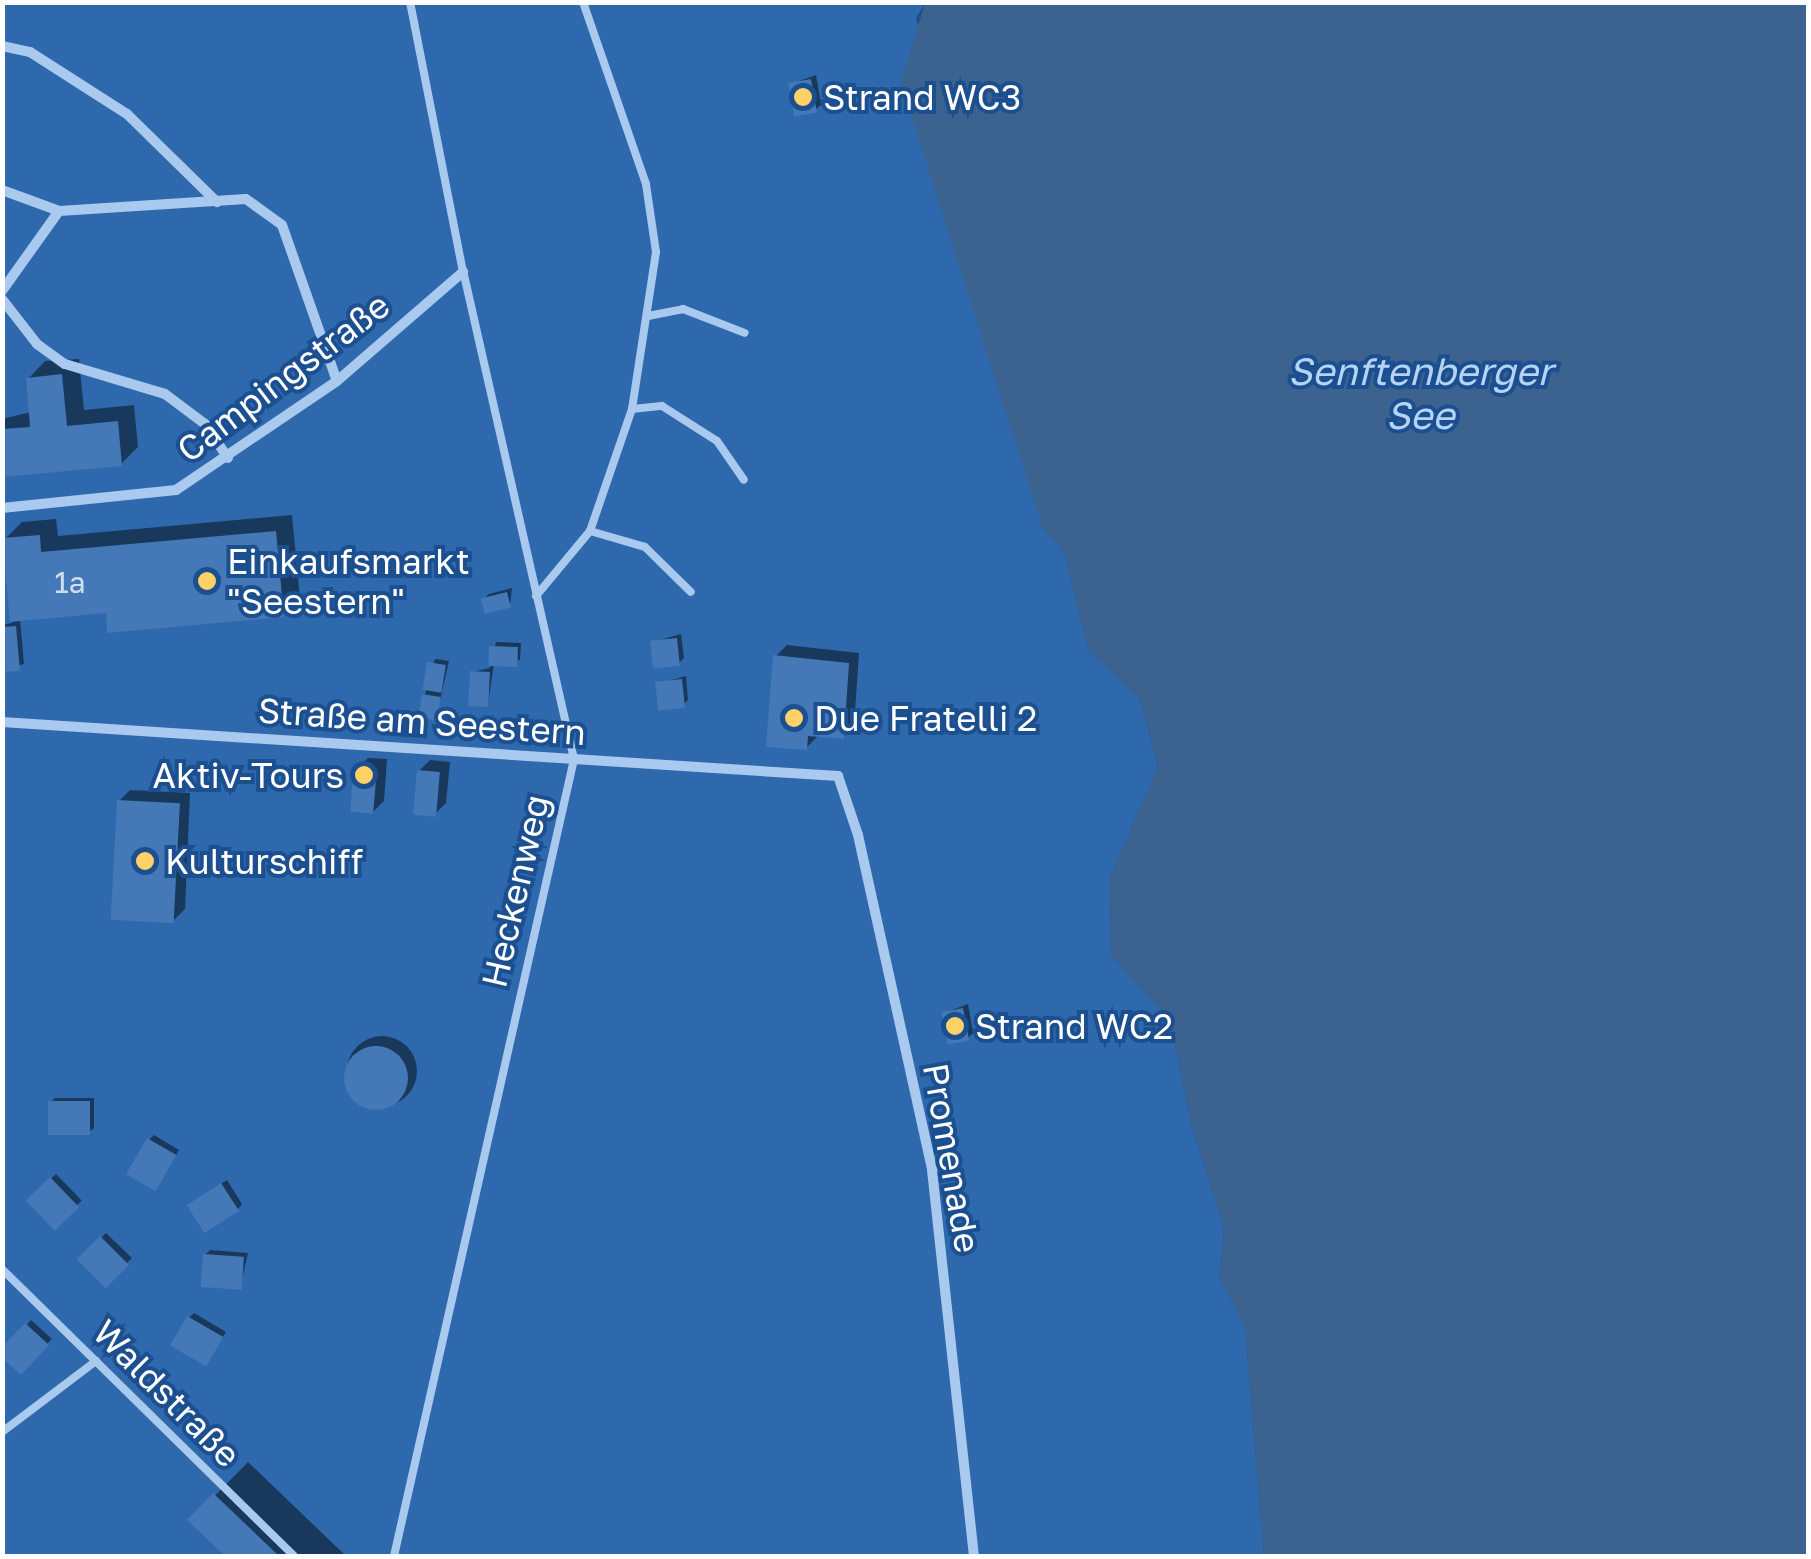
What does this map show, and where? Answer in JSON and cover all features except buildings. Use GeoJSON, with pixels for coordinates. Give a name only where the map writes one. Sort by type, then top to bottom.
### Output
{"type":"FeatureCollection","features":[{"type":"Feature","properties":{"kind":"street"},"geometry":{"type":"LineString","coordinates":[[2,46],[30,52],[127,114],[217,202]]}},
{"type":"Feature","properties":{"kind":"street"},"geometry":{"type":"LineString","coordinates":[[2,190],[60,212],[246,199],[282,225],[337,381]]}},
{"type":"Feature","properties":{"kind":"street"},"geometry":{"type":"LineString","coordinates":[[2,292],[60,212]]}},
{"type":"Feature","properties":{"kind":"street","name":"Campingstraße"},"geometry":{"type":"LineString","coordinates":[[2,508],[176,490],[337,381],[463,272]]}},
{"type":"Feature","properties":{"kind":"street"},"geometry":{"type":"LineString","coordinates":[[2,299],[51,354],[166,394],[205,424],[228,458]]}},
{"type":"Feature","properties":{"kind":"street","name":"Straße am Seestern"},"geometry":{"type":"LineString","coordinates":[[2,722],[838,776]]}},
{"type":"Feature","properties":{"kind":"street","name":"Promenade"},"geometry":{"type":"LineString","coordinates":[[838,776],[858,834],[932,1170],[974,1556]]}},
{"type":"Feature","properties":{"kind":"lane","name":"Heckenweg"},"geometry":{"type":"LineString","coordinates":[[394,1556],[574,759],[463,272],[410,2]]}},
{"type":"Feature","properties":{"kind":"lane"},"geometry":{"type":"LineString","coordinates":[[536,596],[590,531],[632,408],[656,252],[646,184],[583,2]]}},
{"type":"Feature","properties":{"kind":"lane"},"geometry":{"type":"LineString","coordinates":[[648,316],[684,309],[745,333]]}},
{"type":"Feature","properties":{"kind":"lane"},"geometry":{"type":"LineString","coordinates":[[632,408],[662,406],[703,432],[744,480]]}},
{"type":"Feature","properties":{"kind":"lane"},"geometry":{"type":"LineString","coordinates":[[590,531],[645,547],[691,592]]}},
{"type":"Feature","properties":{"kind":"lane","name":"Waldstraße"},"geometry":{"type":"LineString","coordinates":[[2,1269],[294,1556]]}},
{"type":"Feature","properties":{"kind":"lane"},"geometry":{"type":"LineString","coordinates":[[2,1432],[96,1361]]}},
{"type":"Feature","properties":{"kind":"shaded area"},"geometry":{"type":"Polygon","coordinates":[[[3,3],[925,3],[916,18],[1042,526],[1065,553],[1088,649],[1140,699],[1158,767],[1110,878],[1111,955],[1170,1019],[1192,1126],[1224,1228],[1220,1278],[1245,1326],[1264,1556],[3,1556],[3,3]]]}},
{"type":"Feature","properties":{"kind":"water","name":"Senftenberger See"},"geometry":{"type":"Polygon","coordinates":[[[925,3],[1808,3],[1808,1556],[1264,1556],[1245,1327],[1220,1278],[1224,1228],[1192,1126],[1170,1019],[1111,955],[1110,878],[1158,766],[1140,699],[1088,650],[1065,553],[1042,526],[901,83],[925,3]]]}},
{"type":"Feature","properties":{"kind":"place","name":"Strand WC3"},"geometry":{"type":"Point","coordinates":[803,97]}},
{"type":"Feature","properties":{"kind":"place","name":"Einkaufsmarkt \"Seestern\""},"geometry":{"type":"Point","coordinates":[207,581]}},
{"type":"Feature","properties":{"kind":"place","name":"Due Fratelli 2"},"geometry":{"type":"Point","coordinates":[794,718]}},
{"type":"Feature","properties":{"kind":"place","name":"Aktiv-Tours"},"geometry":{"type":"Point","coordinates":[364,775]}},
{"type":"Feature","properties":{"kind":"place","name":"Kulturschiff"},"geometry":{"type":"Point","coordinates":[145,861]}},
{"type":"Feature","properties":{"kind":"place","name":"Strand WC2"},"geometry":{"type":"Point","coordinates":[955,1026]}}]}
